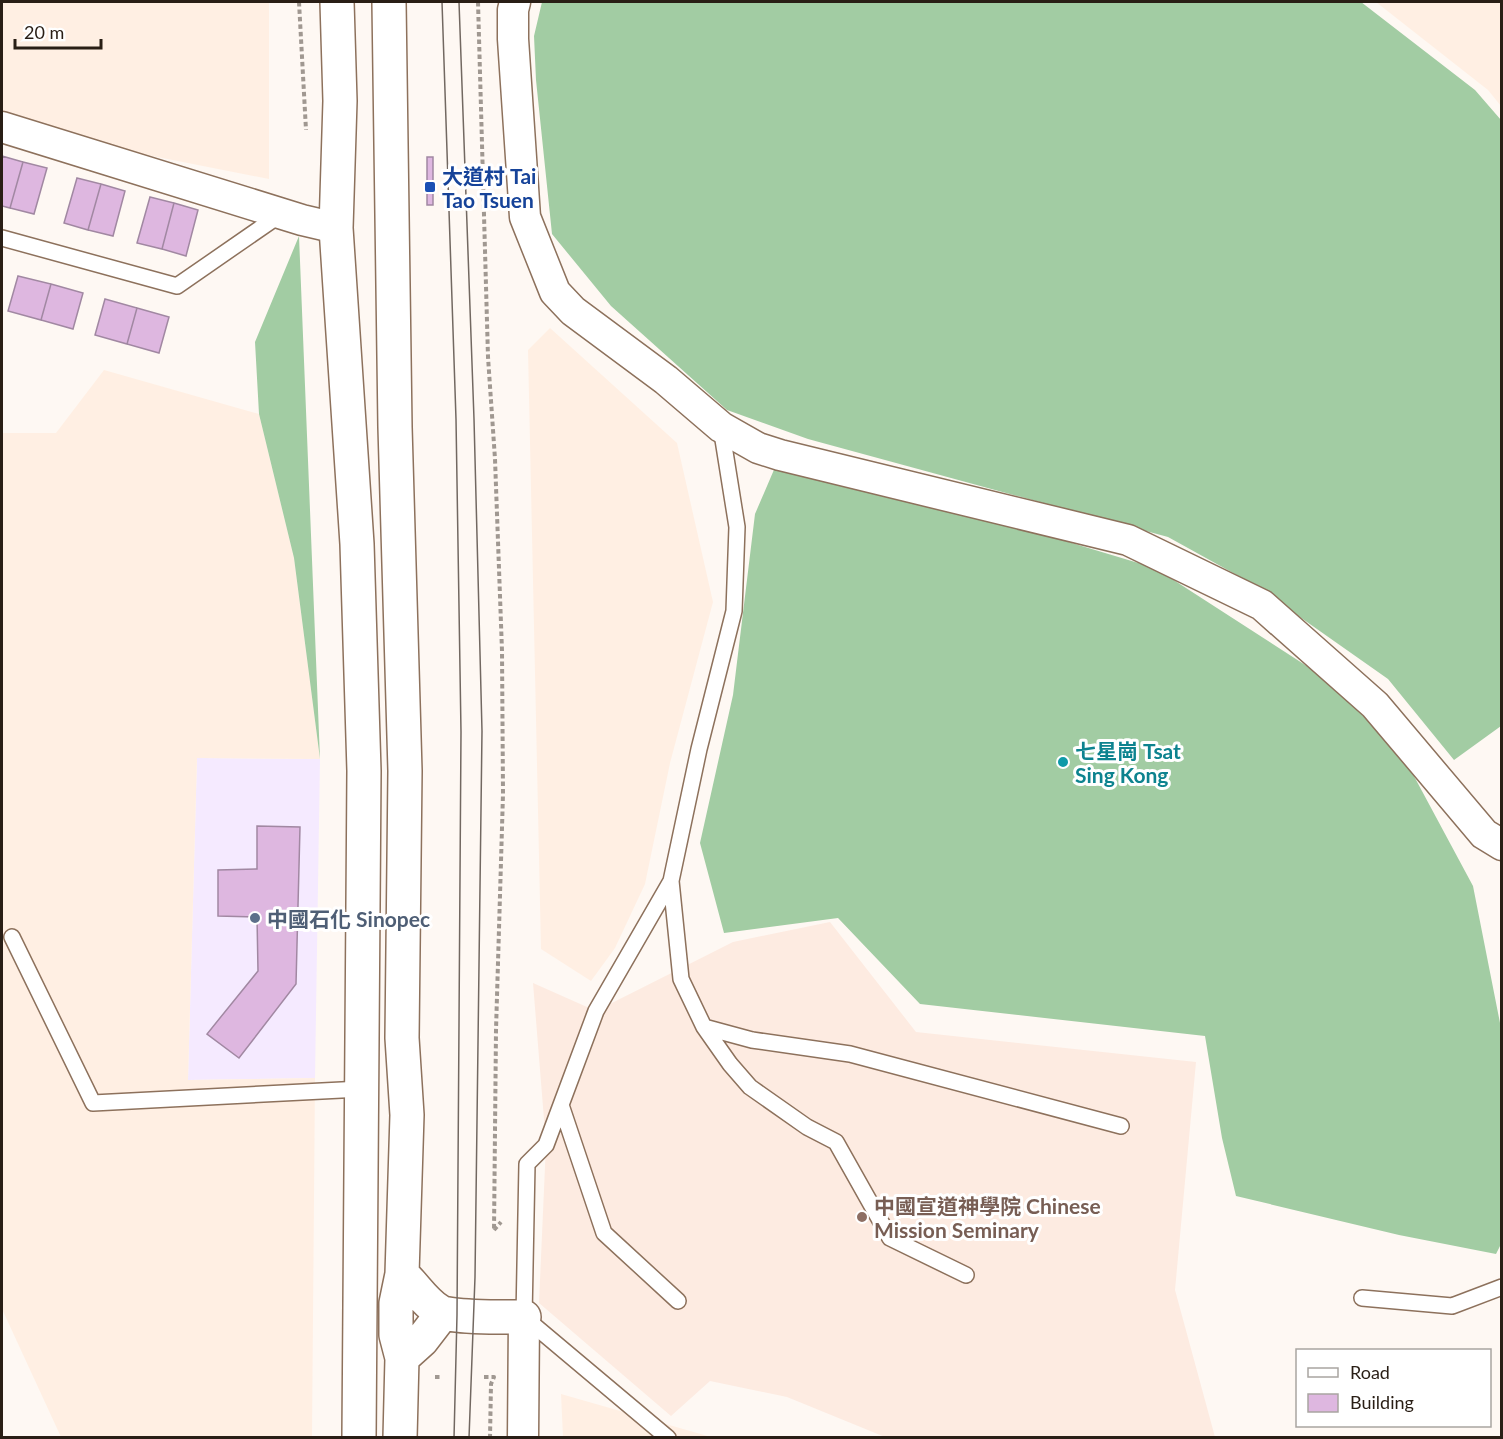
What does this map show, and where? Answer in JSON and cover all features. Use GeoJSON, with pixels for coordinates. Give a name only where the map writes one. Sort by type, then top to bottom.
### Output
{"type":"FeatureCollection","features":[{"type":"Feature","properties":{"kind":"main road"},"geometry":{"type":"LineString","coordinates":[[337,2],[340,101],[336,228],[357,544],[364,771],[358,1437]]}},
{"type":"Feature","properties":{"kind":"main road"},"geometry":{"type":"LineString","coordinates":[[389,2],[396,428],[405,771],[402,1038],[407,1115],[403,1267],[396,1303],[396,1335],[402,1359],[400,1437]]}},
{"type":"Feature","properties":{"kind":"main road"},"geometry":{"type":"LineString","coordinates":[[403,1267],[425,1300],[441,1314],[524,1317]]}},
{"type":"Feature","properties":{"kind":"main road"},"geometry":{"type":"LineString","coordinates":[[402,1359],[422,1340],[441,1314]]}},
{"type":"Feature","properties":{"kind":"street"},"geometry":{"type":"LineString","coordinates":[[515,2],[513,39],[525,216],[555,292],[573,311],[666,380],[721,427],[758,448],[1128,540],[1262,605],[1375,705],[1484,834],[1502,845]]}},
{"type":"Feature","properties":{"kind":"street"},"geometry":{"type":"LineString","coordinates":[[2,128],[281,214],[336,228]]}},
{"type":"Feature","properties":{"kind":"street"},"geometry":{"type":"LineString","coordinates":[[524,1317],[524,1437]]}},
{"type":"Feature","properties":{"kind":"lane"},"geometry":{"type":"LineString","coordinates":[[2,238],[177,286],[281,214]]}},
{"type":"Feature","properties":{"kind":"lane"},"geometry":{"type":"LineString","coordinates":[[668,1437],[524,1317],[527,1164],[546,1144],[596,1011],[671,880],[699,749],[734,611],[737,527],[721,427]]}},
{"type":"Feature","properties":{"kind":"lane"},"geometry":{"type":"LineString","coordinates":[[671,880],[681,979],[704,1027],[730,1064],[750,1087],[807,1127],[836,1142],[890,1238],[966,1275]]}},
{"type":"Feature","properties":{"kind":"lane"},"geometry":{"type":"LineString","coordinates":[[12,937],[93,1103],[361,1089]]}},
{"type":"Feature","properties":{"kind":"lane"},"geometry":{"type":"LineString","coordinates":[[704,1027],[752,1040],[850,1054],[1121,1126]]}},
{"type":"Feature","properties":{"kind":"lane"},"geometry":{"type":"LineString","coordinates":[[561,1105],[604,1233],[678,1301]]}},
{"type":"Feature","properties":{"kind":"lane"},"geometry":{"type":"LineString","coordinates":[[1362,1298],[1452,1306],[1502,1287]]}},
{"type":"Feature","properties":{"kind":"path"},"geometry":{"type":"LineString","coordinates":[[478,2],[488,357],[495,459],[502,651],[502,794],[494,1231],[501,1221]]}},
{"type":"Feature","properties":{"kind":"path"},"geometry":{"type":"LineString","coordinates":[[435,1377],[442,1377]]}},
{"type":"Feature","properties":{"kind":"path"},"geometry":{"type":"LineString","coordinates":[[484,1377],[494,1377]]}},
{"type":"Feature","properties":{"kind":"path"},"geometry":{"type":"LineString","coordinates":[[490,1437],[491,1384]]}},
{"type":"Feature","properties":{"kind":"shaded area"},"geometry":{"type":"Polygon","coordinates":[[[2,2],[269,2],[269,179],[112,148],[2,113],[2,2]]]}},
{"type":"Feature","properties":{"kind":"shaded area"},"geometry":{"type":"Polygon","coordinates":[[[1376,2],[1501,2],[1501,106],[1488,90],[1376,2]]]}},
{"type":"Feature","properties":{"kind":"shaded area"},"geometry":{"type":"Polygon","coordinates":[[[550,328],[677,443],[713,602],[670,763],[645,884],[615,948],[591,981],[541,949],[528,350],[550,328]]]}},
{"type":"Feature","properties":{"kind":"shaded area"},"geometry":{"type":"Polygon","coordinates":[[[104,370],[259,414],[294,558],[320,759],[197,758],[188,1080],[315,1078],[312,1437],[61,1437],[2,1309],[2,433],[56,433],[104,370]]]}},
{"type":"Feature","properties":{"kind":"shaded area","name":"中國石化 Sinopec"},"geometry":{"type":"Polygon","coordinates":[[[197,758],[320,759],[315,1078],[188,1080],[197,758]]]}},
{"type":"Feature","properties":{"kind":"shaded area","name":"中國宣道神學院 Chinese Mission Seminary"},"geometry":{"type":"Polygon","coordinates":[[[830,922],[916,1032],[1196,1062],[1175,1290],[1215,1437],[885,1437],[787,1397],[710,1381],[671,1416],[539,1303],[546,1144],[533,983],[596,1011],[733,942],[830,922]]]}},
{"type":"Feature","properties":{"kind":"shaded area"},"geometry":{"type":"Polygon","coordinates":[[[561,1394],[711,1437],[563,1437],[561,1394]]]}},
{"type":"Feature","properties":{"kind":"green space"},"geometry":{"type":"Polygon","coordinates":[[[542,2],[1361,2],[1475,90],[1501,120],[1501,726],[1454,760],[1388,679],[1253,584],[1168,537],[808,439],[727,410],[611,306],[552,234],[536,80],[534,36],[542,2]]]}},
{"type":"Feature","properties":{"kind":"green space"},"geometry":{"type":"Polygon","coordinates":[[[299,236],[320,759],[294,558],[259,414],[255,342],[299,236]]]}},
{"type":"Feature","properties":{"kind":"green space"},"geometry":{"type":"Polygon","coordinates":[[[779,458],[872,483],[1155,568],[1333,683],[1408,765],[1473,886],[1501,1028],[1502,1242],[1496,1254],[1399,1235],[1236,1196],[1222,1138],[1205,1036],[920,1004],[838,918],[724,933],[700,843],[733,695],[755,514],[779,458]]]}},
{"type":"Feature","properties":{"kind":"building"},"geometry":{"type":"Polygon","coordinates":[[[2,156],[23,162],[10,208],[2,206],[2,156]]]}},
{"type":"Feature","properties":{"kind":"building"},"geometry":{"type":"Polygon","coordinates":[[[427,157],[433,157],[433,205],[427,205],[427,157]]]}},
{"type":"Feature","properties":{"kind":"building"},"geometry":{"type":"Polygon","coordinates":[[[23,162],[47,168],[34,214],[10,208],[23,162]]]}},
{"type":"Feature","properties":{"kind":"building"},"geometry":{"type":"Polygon","coordinates":[[[77,178],[101,184],[88,230],[64,223],[77,178]]]}},
{"type":"Feature","properties":{"kind":"building"},"geometry":{"type":"Polygon","coordinates":[[[101,184],[125,191],[113,236],[88,230],[101,184]]]}},
{"type":"Feature","properties":{"kind":"building"},"geometry":{"type":"Polygon","coordinates":[[[150,197],[174,203],[162,249],[137,243],[150,197]]]}},
{"type":"Feature","properties":{"kind":"building"},"geometry":{"type":"Polygon","coordinates":[[[174,203],[198,210],[186,256],[162,249],[174,203]]]}},
{"type":"Feature","properties":{"kind":"building"},"geometry":{"type":"Polygon","coordinates":[[[18,276],[51,284],[41,320],[8,311],[18,276]]]}},
{"type":"Feature","properties":{"kind":"building"},"geometry":{"type":"Polygon","coordinates":[[[51,284],[83,293],[73,329],[41,320],[51,284]]]}},
{"type":"Feature","properties":{"kind":"building"},"geometry":{"type":"Polygon","coordinates":[[[105,299],[137,308],[127,344],[95,335],[105,299]]]}},
{"type":"Feature","properties":{"kind":"building"},"geometry":{"type":"Polygon","coordinates":[[[137,308],[169,317],[159,353],[127,344],[137,308]]]}},
{"type":"Feature","properties":{"kind":"building"},"geometry":{"type":"Polygon","coordinates":[[[257,826],[300,827],[296,984],[239,1058],[207,1034],[258,971],[257,917],[218,916],[218,870],[257,869],[257,826]]]}},
{"type":"Feature","properties":{"kind":"tram line"},"geometry":{"type":"LineString","coordinates":[[442,2],[456,419],[461,732],[454,1438]]}},
{"type":"Feature","properties":{"kind":"tram line"},"geometry":{"type":"LineString","coordinates":[[459,2],[474,419],[482,731],[475,1277],[469,1438]]}},
{"type":"Feature","properties":{"kind":"place","name":"大道村 Tai Tao Tsuen"},"geometry":{"type":"Point","coordinates":[430,187]}},
{"type":"Feature","properties":{"kind":"place","name":"七星崗 Tsat Sing Kong"},"geometry":{"type":"Point","coordinates":[1063,762]}},
{"type":"Feature","properties":{"kind":"place","name":"中國石化 Sinopec"},"geometry":{"type":"Point","coordinates":[255,918]}},
{"type":"Feature","properties":{"kind":"place","name":"中國宣道神學院 Chinese Mission Seminary"},"geometry":{"type":"Point","coordinates":[862,1217]}}]}
